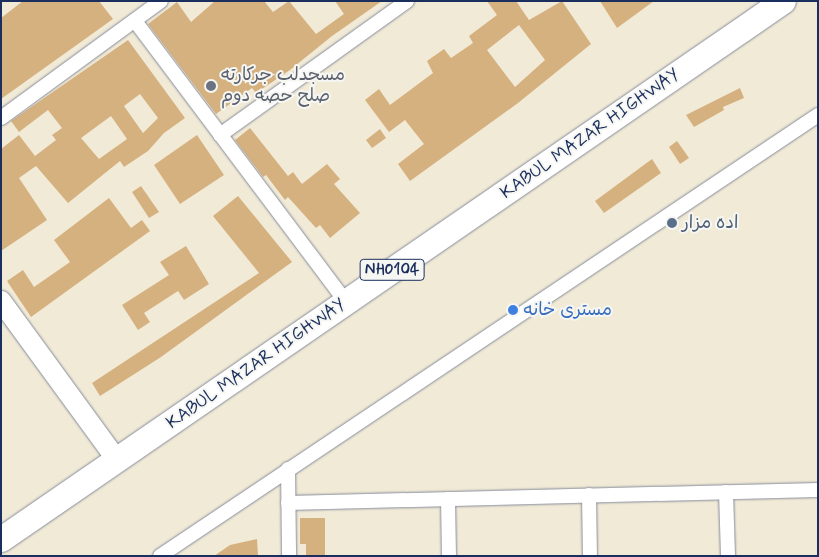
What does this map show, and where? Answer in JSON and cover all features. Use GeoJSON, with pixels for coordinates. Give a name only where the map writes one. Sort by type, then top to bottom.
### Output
{"type":"FeatureCollection","features":[{"type":"Feature","properties":{"kind":"highway","name":"KABUL MAZAR HIGHWAY"},"geometry":{"type":"LineString","coordinates":[[1,539],[783,1]]}},
{"type":"Feature","properties":{"kind":"street"},"geometry":{"type":"LineString","coordinates":[[1,118],[161,1]]}},
{"type":"Feature","properties":{"kind":"street"},"geometry":{"type":"LineString","coordinates":[[220,135],[407,1]]}},
{"type":"Feature","properties":{"kind":"street"},"geometry":{"type":"LineString","coordinates":[[134,21],[346,302]]}},
{"type":"Feature","properties":{"kind":"street"},"geometry":{"type":"LineString","coordinates":[[160,556],[818,115]]}},
{"type":"Feature","properties":{"kind":"street"},"geometry":{"type":"LineString","coordinates":[[1,300],[117,460]]}},
{"type":"Feature","properties":{"kind":"street"},"geometry":{"type":"LineString","coordinates":[[288,469],[289,556]]}},
{"type":"Feature","properties":{"kind":"street"},"geometry":{"type":"LineString","coordinates":[[288,503],[818,490]]}},
{"type":"Feature","properties":{"kind":"street"},"geometry":{"type":"LineString","coordinates":[[726,492],[728,556]]}},
{"type":"Feature","properties":{"kind":"street"},"geometry":{"type":"LineString","coordinates":[[589,495],[590,556]]}},
{"type":"Feature","properties":{"kind":"street"},"geometry":{"type":"LineString","coordinates":[[448,499],[449,556]]}},
{"type":"Feature","properties":{"kind":"building"},"geometry":{"type":"Polygon","coordinates":[[[23,1],[99,1],[113,19],[1,99],[1,18],[23,1]]]}},
{"type":"Feature","properties":{"kind":"building"},"geometry":{"type":"Polygon","coordinates":[[[215,1],[264,1],[273,12],[289,1],[316,34],[344,14],[335,1],[382,1],[332,36],[290,70],[256,93],[252,88],[216,114],[148,24],[177,2],[191,22],[215,1]]]}},
{"type":"Feature","properties":{"kind":"building"},"geometry":{"type":"Polygon","coordinates":[[[487,1],[516,1],[529,20],[562,1],[591,44],[518,103],[410,181],[398,164],[424,144],[405,120],[389,132],[365,100],[379,89],[390,105],[433,73],[427,61],[444,49],[451,58],[473,43],[469,36],[497,15],[487,1]],[[519,25],[487,50],[515,87],[545,60],[519,25]]]}},
{"type":"Feature","properties":{"kind":"building"},"geometry":{"type":"Polygon","coordinates":[[[600,1],[654,1],[617,28],[600,1]]]}},
{"type":"Feature","properties":{"kind":"building"},"geometry":{"type":"Polygon","coordinates":[[[128,40],[185,118],[164,133],[148,151],[124,167],[120,161],[68,203],[36,166],[19,178],[47,220],[1,251],[1,149],[19,135],[35,156],[56,140],[52,135],[62,128],[48,110],[19,132],[11,121],[128,40]],[[140,94],[124,106],[143,133],[158,118],[140,94]],[[111,116],[81,138],[99,159],[127,139],[111,116]]]}},
{"type":"Feature","properties":{"kind":"building"},"geometry":{"type":"Polygon","coordinates":[[[740,88],[744,98],[723,107],[724,110],[694,127],[686,115],[740,88]]]}},
{"type":"Feature","properties":{"kind":"building"},"geometry":{"type":"Polygon","coordinates":[[[250,128],[288,176],[293,172],[302,184],[327,164],[340,179],[334,184],[360,213],[330,238],[320,225],[316,228],[288,197],[285,200],[266,175],[263,177],[235,140],[250,128]]]}},
{"type":"Feature","properties":{"kind":"building"},"geometry":{"type":"Polygon","coordinates":[[[380,129],[386,138],[372,148],[366,140],[380,129]]]}},
{"type":"Feature","properties":{"kind":"building"},"geometry":{"type":"Polygon","coordinates":[[[197,135],[224,175],[180,204],[154,165],[197,135]]]}},
{"type":"Feature","properties":{"kind":"building"},"geometry":{"type":"Polygon","coordinates":[[[677,141],[689,158],[680,164],[669,147],[677,141]]]}},
{"type":"Feature","properties":{"kind":"building"},"geometry":{"type":"Polygon","coordinates":[[[652,159],[661,173],[604,213],[595,201],[652,159]]]}},
{"type":"Feature","properties":{"kind":"building"},"geometry":{"type":"Polygon","coordinates":[[[141,186],[159,212],[149,218],[132,192],[141,186]]]}},
{"type":"Feature","properties":{"kind":"building"},"geometry":{"type":"Polygon","coordinates":[[[238,196],[292,262],[161,357],[100,396],[92,383],[259,273],[213,216],[238,196]]]}},
{"type":"Feature","properties":{"kind":"building"},"geometry":{"type":"Polygon","coordinates":[[[109,198],[131,228],[142,220],[150,231],[31,317],[7,281],[23,270],[34,287],[70,262],[54,240],[109,198]]]}},
{"type":"Feature","properties":{"kind":"building"},"geometry":{"type":"Polygon","coordinates":[[[186,246],[209,284],[184,300],[178,291],[144,313],[150,322],[138,330],[122,305],[169,275],[160,262],[186,246]]]}},
{"type":"Feature","properties":{"kind":"building"},"geometry":{"type":"Polygon","coordinates":[[[300,518],[325,518],[325,556],[306,556],[306,544],[300,544],[300,518]]]}},
{"type":"Feature","properties":{"kind":"building"},"geometry":{"type":"Polygon","coordinates":[[[257,539],[258,556],[214,556],[230,545],[257,539]]]}},
{"type":"Feature","properties":{"kind":"place","name":"مسجدلب جرکارته صلح حصه دوم"},"geometry":{"type":"Point","coordinates":[211,86]}},
{"type":"Feature","properties":{"kind":"place","name":"اده مزار"},"geometry":{"type":"Point","coordinates":[672,223]}},
{"type":"Feature","properties":{"kind":"place","name":"مستری خانه"},"geometry":{"type":"Point","coordinates":[513,310]}}]}
